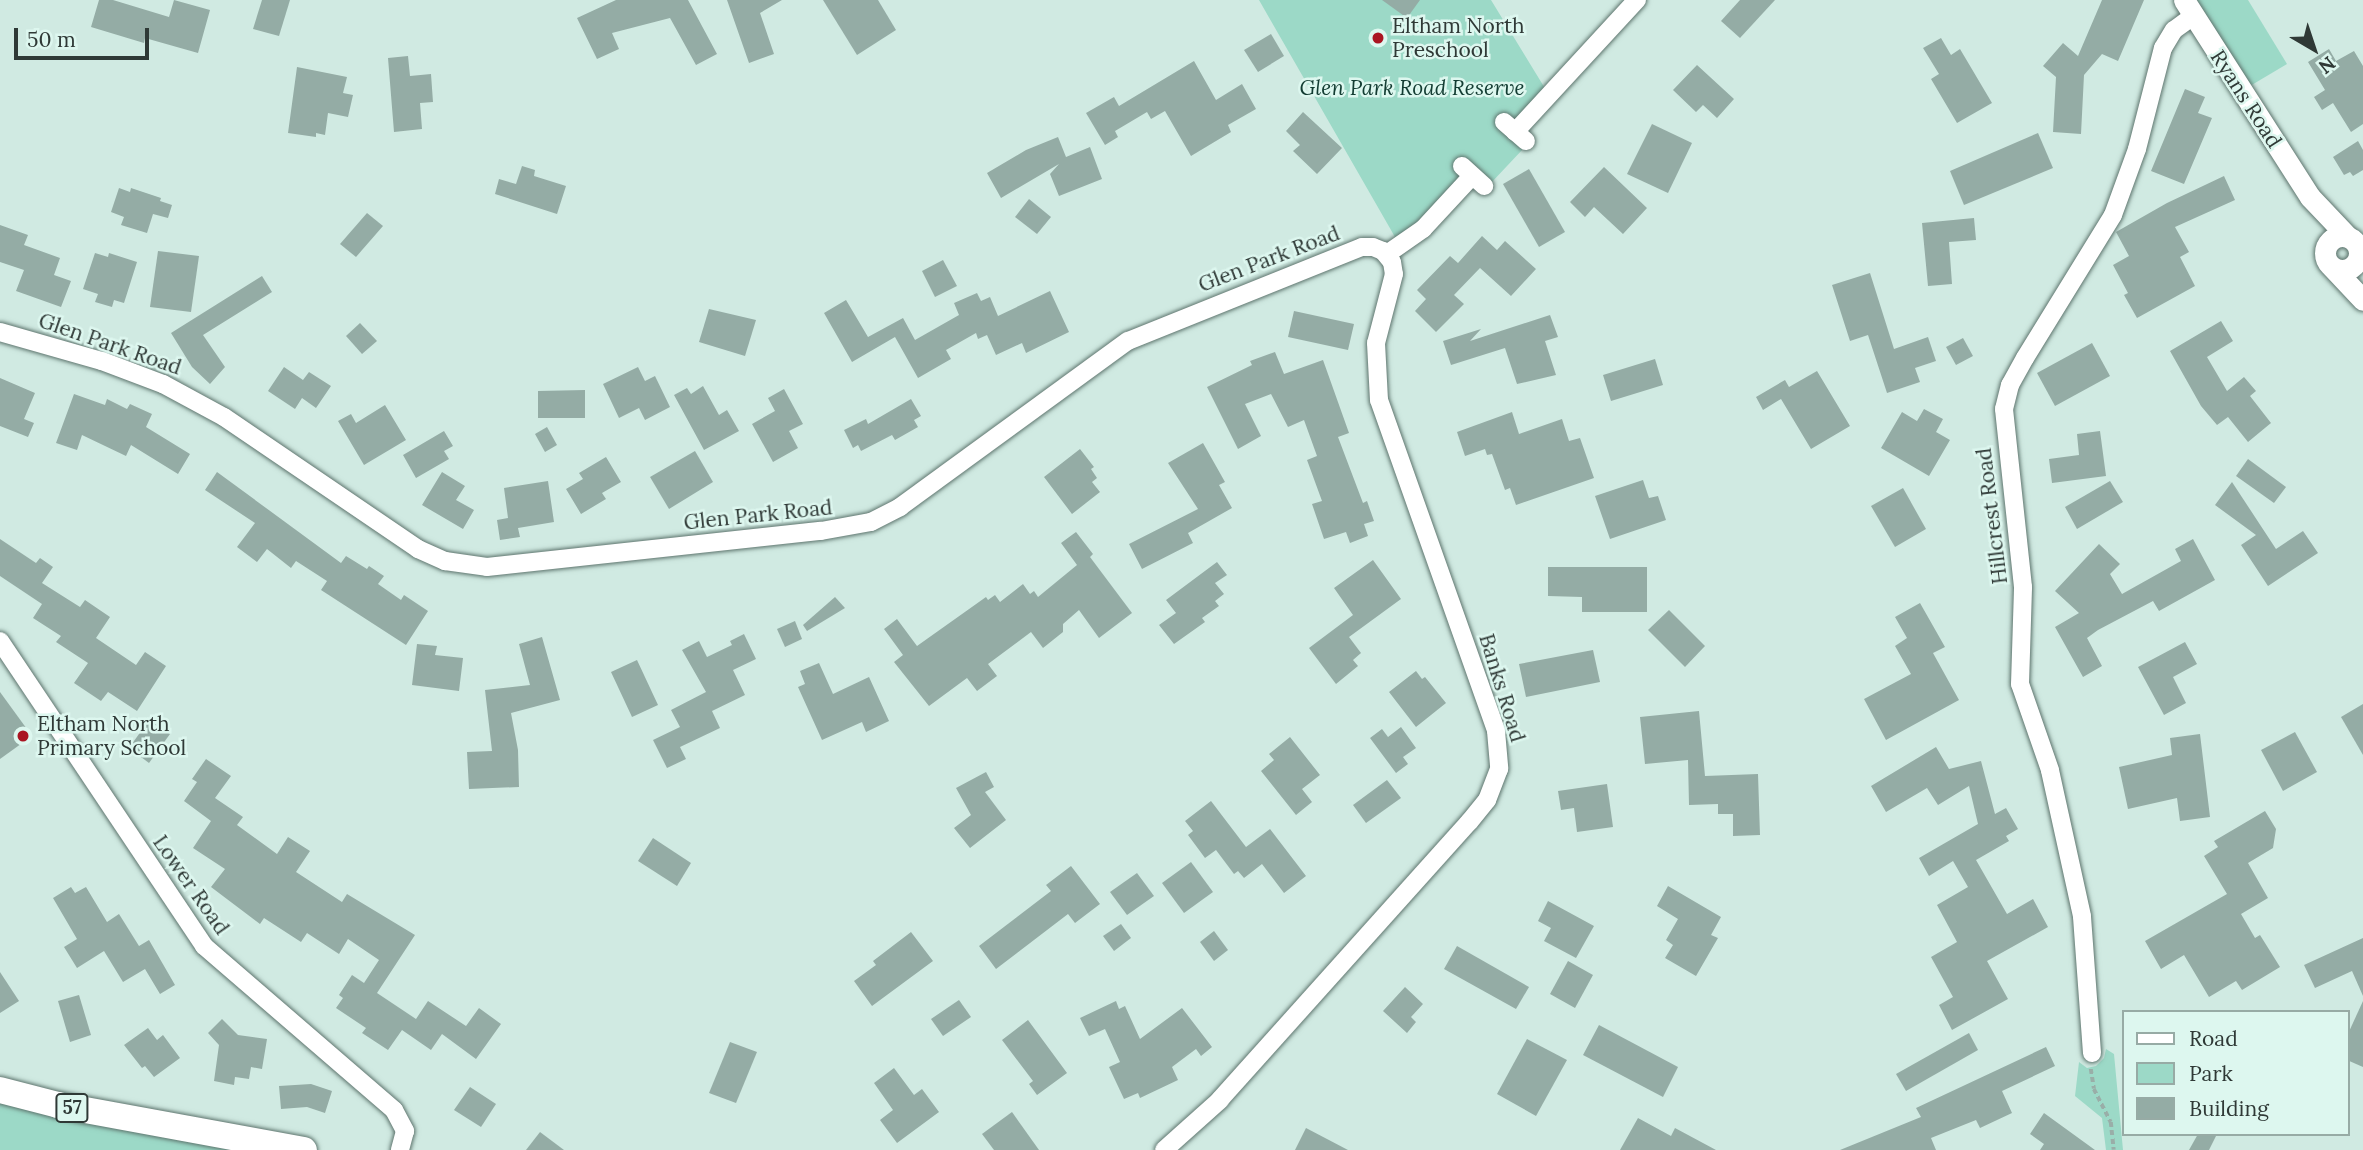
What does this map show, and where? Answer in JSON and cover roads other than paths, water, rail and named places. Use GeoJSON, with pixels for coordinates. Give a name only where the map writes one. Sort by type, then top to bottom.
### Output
{"type":"FeatureCollection","features":[{"type":"Feature","properties":{"kind":"main road","name":"57"},"geometry":{"type":"LineString","coordinates":[[0,1090],[58,1105],[304,1150]]}},
{"type":"Feature","properties":{"kind":"street"},"geometry":{"type":"LineString","coordinates":[[1515,132],[1637,0]]}},
{"type":"Feature","properties":{"kind":"street","name":"Ryans Road"},"geometry":{"type":"LineString","coordinates":[[2188,8],[2310,197],[2358,252]]}},
{"type":"Feature","properties":{"kind":"street","name":"Hillcrest Road"},"geometry":{"type":"LineString","coordinates":[[2092,1053],[2082,916],[2050,770],[2020,684],[2022,566],[2004,409],[2010,385],[2021,365],[2113,215],[2137,149],[2163,48],[2188,8]]}},
{"type":"Feature","properties":{"kind":"street"},"geometry":{"type":"LineString","coordinates":[[1387,254],[1423,229],[1473,176]]}},
{"type":"Feature","properties":{"kind":"street","name":"Ryans Road"},"geometry":{"type":"LineString","coordinates":[[2310,197],[2329,261],[2363,300]]}},
{"type":"Feature","properties":{"kind":"street"},"geometry":{"type":"LineString","coordinates":[[2331,240],[2358,252],[2347,269],[2329,261],[2331,240]]}},
{"type":"Feature","properties":{"kind":"street","name":"Glen Park Road"},"geometry":{"type":"LineString","coordinates":[[0,331],[102,361],[163,384],[224,417],[418,550],[445,561],[487,567],[821,531],[871,522],[900,507],[1090,367],[1139,335],[1362,247],[1373,247],[1387,254]]}},
{"type":"Feature","properties":{"kind":"street","name":"Banks Road"},"geometry":{"type":"LineString","coordinates":[[1164,1150],[1220,1100],[1481,808],[1493,790],[1499,769],[1496,731],[1379,400],[1376,343],[1394,274],[1387,254]]}},
{"type":"Feature","properties":{"kind":"street","name":"Lower Road"},"geometry":{"type":"LineString","coordinates":[[0,641],[204,946],[394,1110],[405,1130],[400,1150]]}},
{"type":"Feature","properties":{"kind":"place","name":"Eltham North Preschool"},"geometry":{"type":"Point","coordinates":[1378,38]}},
{"type":"Feature","properties":{"kind":"place","name":"Eltham North Primary School"},"geometry":{"type":"Point","coordinates":[23,736]}},
{"type":"Feature","properties":{"kind":"park label","name":"Glen Park Road Reserve"},"geometry":{"type":"Point","coordinates":[1412,88]}}]}
